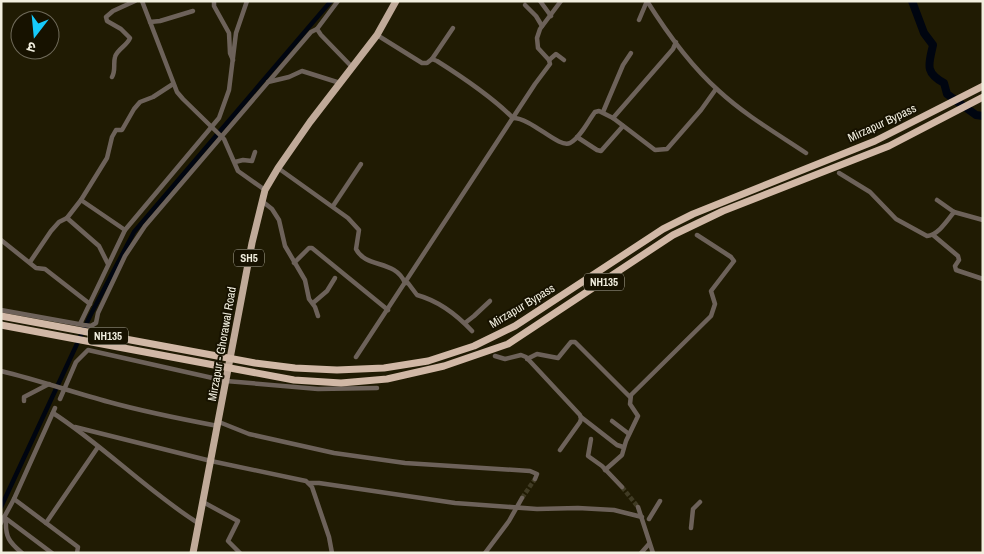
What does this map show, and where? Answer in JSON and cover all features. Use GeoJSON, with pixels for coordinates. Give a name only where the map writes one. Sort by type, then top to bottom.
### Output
{"type":"FeatureCollection","features":[{"type":"Feature","properties":{"kind":"highway","name":"Mirzapur Bypass"},"geometry":{"type":"LineString","coordinates":[[1,316],[214,356],[295,368],[337,370],[384,368],[428,361],[474,346],[515,326],[663,229],[685,218],[727,199],[875,141],[983,86]]}},
{"type":"Feature","properties":{"kind":"highway","name":"NH135"},"geometry":{"type":"LineString","coordinates":[[1,326],[294,380],[341,383],[387,379],[444,366],[508,344],[673,235],[723,211],[889,146],[983,98]]}},
{"type":"Feature","properties":{"kind":"main road","name":"Mirzapur - Ghorawal Road"},"geometry":{"type":"LineString","coordinates":[[193,553],[252,242],[265,190],[310,122],[377,35],[396,1]]}},
{"type":"Feature","properties":{"kind":"street"},"geometry":{"type":"LineString","coordinates":[[112,77],[116,55],[129,42],[130,38],[121,29],[107,21],[106,17],[135,1]]}},
{"type":"Feature","properties":{"kind":"street"},"geometry":{"type":"LineString","coordinates":[[214,1],[214,6],[229,33],[230,53],[233,61]]}},
{"type":"Feature","properties":{"kind":"street"},"geometry":{"type":"LineString","coordinates":[[82,325],[125,230],[214,129],[229,90],[236,33],[247,1]]}},
{"type":"Feature","properties":{"kind":"street"},"geometry":{"type":"LineString","coordinates":[[1,310],[82,325],[91,326],[96,322],[98,313],[125,256],[145,226],[311,32],[317,28],[338,1]]}},
{"type":"Feature","properties":{"kind":"street"},"geometry":{"type":"LineString","coordinates":[[540,1],[551,16]]}},
{"type":"Feature","properties":{"kind":"street"},"geometry":{"type":"LineString","coordinates":[[356,357],[550,64],[537,45],[538,33],[561,1]]}},
{"type":"Feature","properties":{"kind":"street"},"geometry":{"type":"LineString","coordinates":[[639,20],[647,1]]}},
{"type":"Feature","properties":{"kind":"street"},"geometry":{"type":"LineString","coordinates":[[647,1],[693,64],[716,89],[752,118],[806,153]]}},
{"type":"Feature","properties":{"kind":"street"},"geometry":{"type":"LineString","coordinates":[[144,3],[173,84],[183,99],[221,136],[238,171],[265,190]]}},
{"type":"Feature","properties":{"kind":"street"},"geometry":{"type":"LineString","coordinates":[[525,5],[536,16],[542,26]]}},
{"type":"Feature","properties":{"kind":"street"},"geometry":{"type":"LineString","coordinates":[[150,22],[193,11]]}},
{"type":"Feature","properties":{"kind":"street"},"geometry":{"type":"LineString","coordinates":[[317,28],[321,35],[352,67]]}},
{"type":"Feature","properties":{"kind":"street"},"geometry":{"type":"LineString","coordinates":[[377,35],[422,63],[427,63],[432,59],[453,28]]}},
{"type":"Feature","properties":{"kind":"street"},"geometry":{"type":"LineString","coordinates":[[613,118],[673,49],[676,42]]}},
{"type":"Feature","properties":{"kind":"street"},"geometry":{"type":"LineString","coordinates":[[603,112],[623,65],[631,53]]}},
{"type":"Feature","properties":{"kind":"street"},"geometry":{"type":"LineString","coordinates":[[549,60],[556,54],[564,60]]}},
{"type":"Feature","properties":{"kind":"street"},"geometry":{"type":"LineString","coordinates":[[432,59],[475,86],[514,118],[520,118],[533,124],[556,141],[565,144],[571,142],[595,112],[599,110],[613,118],[655,150],[666,149],[701,110],[716,89]]}},
{"type":"Feature","properties":{"kind":"street"},"geometry":{"type":"LineString","coordinates":[[268,82],[289,77],[302,71],[340,83]]}},
{"type":"Feature","properties":{"kind":"street"},"geometry":{"type":"LineString","coordinates":[[30,262],[51,231],[59,222],[67,218],[80,200],[107,158],[113,134],[116,130],[122,130],[140,102],[153,97],[173,84]]}},
{"type":"Feature","properties":{"kind":"street"},"geometry":{"type":"LineString","coordinates":[[576,137],[601,151],[623,126]]}},
{"type":"Feature","properties":{"kind":"street"},"geometry":{"type":"LineString","coordinates":[[235,162],[243,160],[252,161],[256,152]]}},
{"type":"Feature","properties":{"kind":"street"},"geometry":{"type":"LineString","coordinates":[[333,206],[361,164]]}},
{"type":"Feature","properties":{"kind":"street"},"geometry":{"type":"LineString","coordinates":[[278,168],[333,206],[357,227],[359,234],[356,249],[361,255],[375,263],[391,267],[402,276],[405,283],[408,283],[417,295],[440,305],[454,314],[472,331]]}},
{"type":"Feature","properties":{"kind":"street"},"geometry":{"type":"LineString","coordinates":[[839,173],[870,192],[896,220],[909,225],[924,235],[933,235],[942,228],[954,212]]}},
{"type":"Feature","properties":{"kind":"street"},"geometry":{"type":"LineString","coordinates":[[80,200],[125,230]]}},
{"type":"Feature","properties":{"kind":"street"},"geometry":{"type":"LineString","coordinates":[[937,200],[954,212],[983,220]]}},
{"type":"Feature","properties":{"kind":"street"},"geometry":{"type":"LineString","coordinates":[[262,201],[272,209],[279,220],[285,246],[305,280],[309,298],[318,316]]}},
{"type":"Feature","properties":{"kind":"street"},"geometry":{"type":"LineString","coordinates":[[67,218],[99,246],[108,264]]}},
{"type":"Feature","properties":{"kind":"street"},"geometry":{"type":"LineString","coordinates":[[605,470],[622,455],[623,447],[638,416],[630,404],[630,396],[711,316],[715,304],[711,291],[734,259],[697,235]]}},
{"type":"Feature","properties":{"kind":"street"},"geometry":{"type":"LineString","coordinates":[[933,235],[958,256],[959,260],[954,266],[956,270],[983,279]]}},
{"type":"Feature","properties":{"kind":"street"},"geometry":{"type":"LineString","coordinates":[[1,240],[36,268],[45,269],[90,304]]}},
{"type":"Feature","properties":{"kind":"street"},"geometry":{"type":"LineString","coordinates":[[294,263],[310,247],[388,310]]}},
{"type":"Feature","properties":{"kind":"street"},"geometry":{"type":"LineString","coordinates":[[313,303],[327,291],[334,278]]}},
{"type":"Feature","properties":{"kind":"street"},"geometry":{"type":"LineString","coordinates":[[464,323],[490,301]]}},
{"type":"Feature","properties":{"kind":"street"},"geometry":{"type":"LineString","coordinates":[[527,359],[537,354],[558,358],[571,342],[575,342],[630,396]]}},
{"type":"Feature","properties":{"kind":"street"},"geometry":{"type":"LineString","coordinates":[[60,399],[76,362],[88,350],[226,381],[318,389],[377,388]]}},
{"type":"Feature","properties":{"kind":"street"},"geometry":{"type":"LineString","coordinates":[[495,356],[508,359],[521,355],[527,359],[581,417],[617,445],[623,447]]}},
{"type":"Feature","properties":{"kind":"street"},"geometry":{"type":"LineString","coordinates":[[1,371],[147,412],[218,424],[249,434],[334,453],[405,463],[530,471],[537,474],[535,479]]}},
{"type":"Feature","properties":{"kind":"street"},"geometry":{"type":"LineString","coordinates":[[24,401],[24,397],[49,384]]}},
{"type":"Feature","properties":{"kind":"street"},"geometry":{"type":"LineString","coordinates":[[22,553],[9,541],[6,530],[6,509],[14,499],[54,410],[176,510],[198,523]]}},
{"type":"Feature","properties":{"kind":"street"},"geometry":{"type":"LineString","coordinates":[[560,450],[580,422],[581,417]]}},
{"type":"Feature","properties":{"kind":"street"},"geometry":{"type":"LineString","coordinates":[[612,421],[629,434]]}},
{"type":"Feature","properties":{"kind":"street"},"geometry":{"type":"LineString","coordinates":[[75,427],[309,483],[455,503],[537,509],[567,507],[614,510],[642,517]]}},
{"type":"Feature","properties":{"kind":"street"},"geometry":{"type":"LineString","coordinates":[[591,439],[588,456],[622,487]]}},
{"type":"Feature","properties":{"kind":"street"},"geometry":{"type":"LineString","coordinates":[[46,523],[98,447]]}},
{"type":"Feature","properties":{"kind":"street"},"geometry":{"type":"LineString","coordinates":[[309,483],[329,537],[332,553]]}},
{"type":"Feature","properties":{"kind":"street"},"geometry":{"type":"LineString","coordinates":[[485,553],[509,521],[522,498]]}},
{"type":"Feature","properties":{"kind":"street"},"geometry":{"type":"LineString","coordinates":[[14,499],[78,547],[77,553]]}},
{"type":"Feature","properties":{"kind":"street"},"geometry":{"type":"LineString","coordinates":[[649,519],[660,501]]}},
{"type":"Feature","properties":{"kind":"street"},"geometry":{"type":"LineString","coordinates":[[203,502],[238,521],[228,541],[240,553]]}},
{"type":"Feature","properties":{"kind":"street"},"geometry":{"type":"LineString","coordinates":[[691,528],[693,509],[700,502]]}},
{"type":"Feature","properties":{"kind":"street"},"geometry":{"type":"LineString","coordinates":[[638,508],[653,553]]}},
{"type":"Feature","properties":{"kind":"street"},"geometry":{"type":"LineString","coordinates":[[1,523],[5,518]]}},
{"type":"Feature","properties":{"kind":"street"},"geometry":{"type":"LineString","coordinates":[[5,518],[52,553]]}},
{"type":"Feature","properties":{"kind":"street"},"geometry":{"type":"LineString","coordinates":[[641,553],[649,544]]}},
{"type":"Feature","properties":{"kind":"waterway"},"geometry":{"type":"LineString","coordinates":[[1,507],[90,316],[134,232],[331,1]]}},
{"type":"Feature","properties":{"kind":"waterway"},"geometry":{"type":"LineString","coordinates":[[912,1],[924,33],[933,45],[929,62],[933,75],[944,83],[947,94],[976,115],[983,116]]}},
{"type":"Feature","properties":{"kind":"tunnel"},"geometry":{"type":"LineString","coordinates":[[522,498],[535,479]]}},
{"type":"Feature","properties":{"kind":"tunnel"},"geometry":{"type":"LineString","coordinates":[[622,487],[638,507]]}}]}
